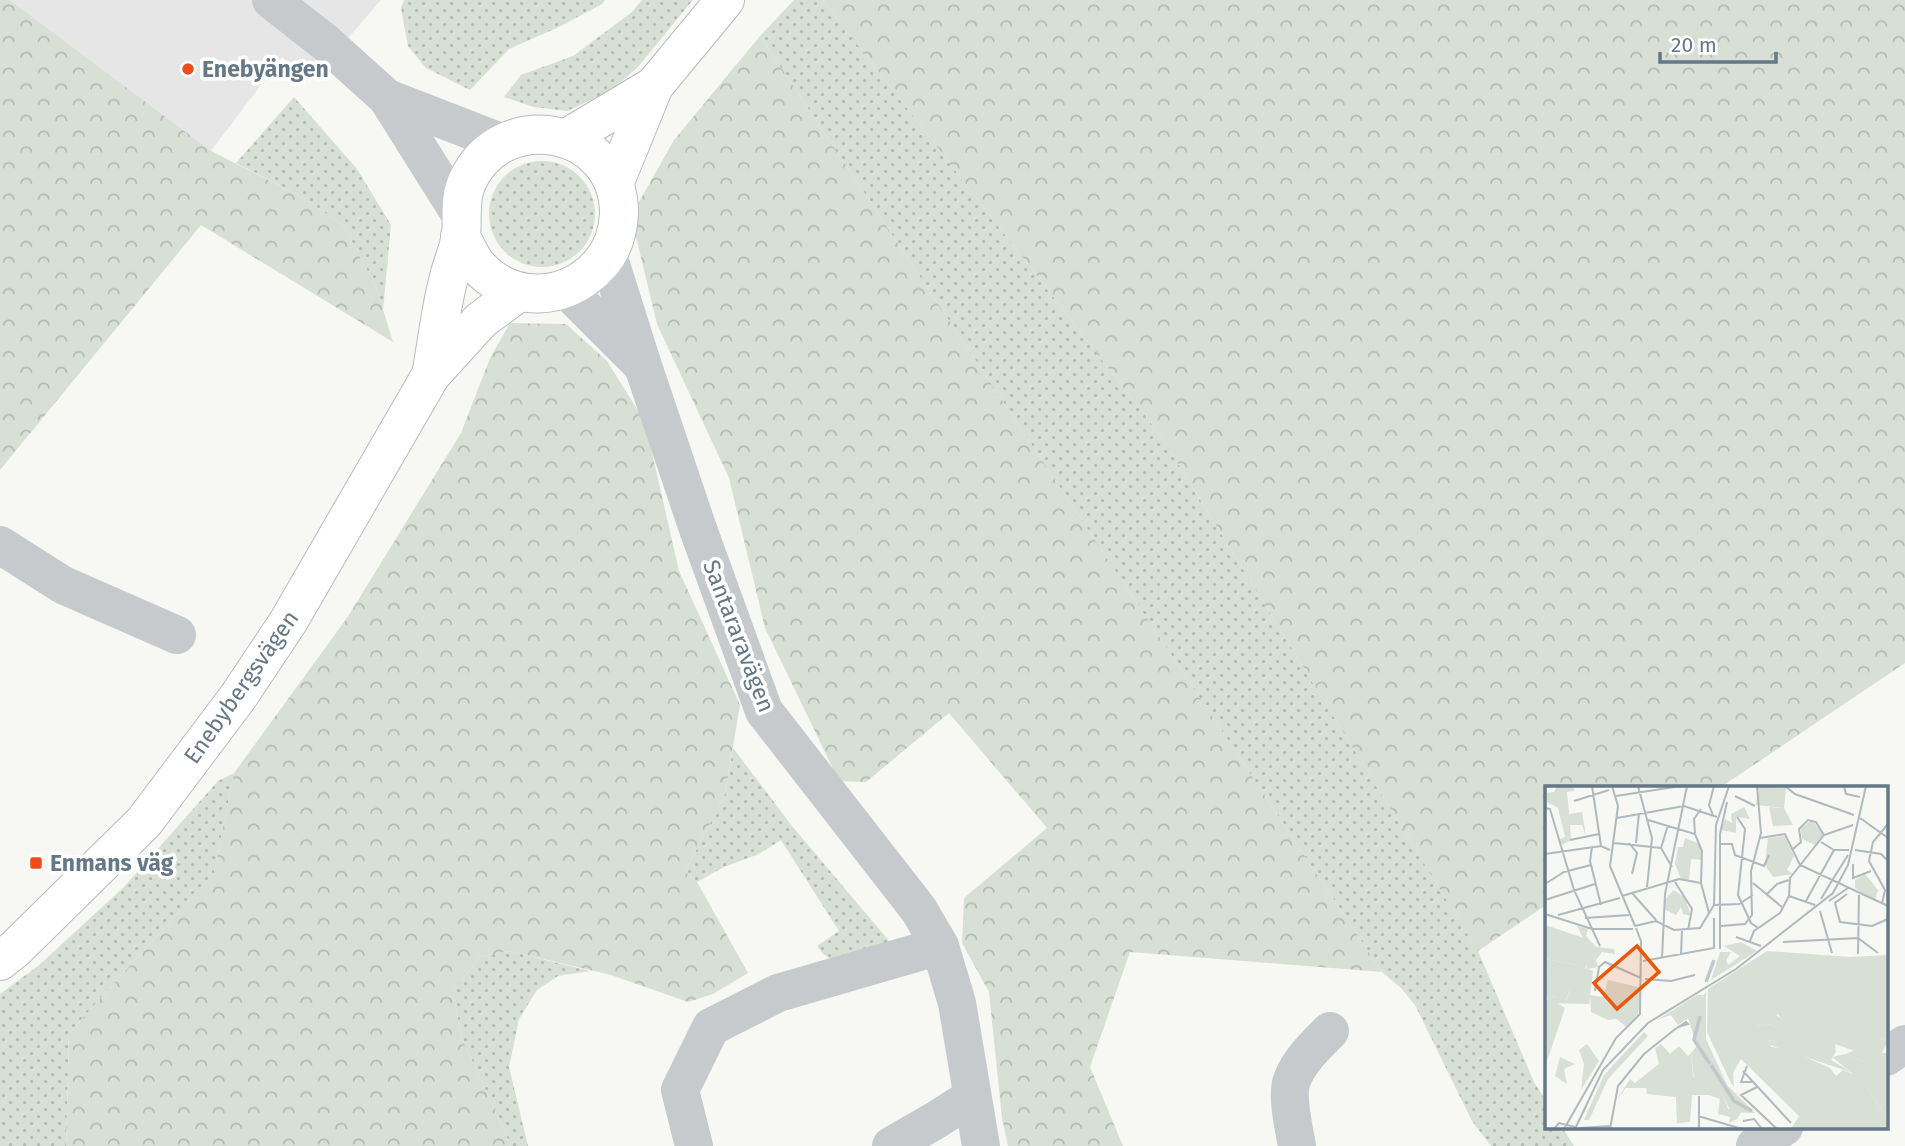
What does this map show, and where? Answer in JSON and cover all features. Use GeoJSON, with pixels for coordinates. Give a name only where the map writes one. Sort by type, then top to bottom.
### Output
{"type":"FeatureCollection","features":[{"type":"Feature","properties":{"kind":"main road","name":"Enebybergsvägen"},"geometry":{"type":"LineString","coordinates":[[614,184],[654,86],[725,0]]}},
{"type":"Feature","properties":{"kind":"main road","name":"Enebybergsvägen"},"geometry":{"type":"LineString","coordinates":[[567,138],[654,86]]}},
{"type":"Feature","properties":{"kind":"main road","name":"Enebybergsvägen"},"geometry":{"type":"LineString","coordinates":[[0,961],[144,822],[238,697],[288,622],[431,375],[481,320],[519,292],[537,294],[566,289],[590,276],[608,255],[618,229],[619,202],[614,184],[593,153],[567,138],[531,134],[503,143],[482,160],[467,181],[461,198],[461,226],[447,283],[431,375]]}},
{"type":"Feature","properties":{"kind":"main road"},"geometry":{"type":"LineString","coordinates":[[461,226],[476,263],[497,282],[519,292]]}},
{"type":"Feature","properties":{"kind":"street"},"geometry":{"type":"LineString","coordinates":[[271,0],[326,43],[387,98],[461,226]]}},
{"type":"Feature","properties":{"kind":"street"},"geometry":{"type":"LineString","coordinates":[[387,98],[503,143]]}},
{"type":"Feature","properties":{"kind":"street","name":"Santararavägen"},"geometry":{"type":"LineString","coordinates":[[608,255],[698,528],[764,711],[919,910],[940,946],[957,1003],[981,1146]]}},
{"type":"Feature","properties":{"kind":"street","name":"Santararavägen"},"geometry":{"type":"LineString","coordinates":[[566,289],[643,366]]}},
{"type":"Feature","properties":{"kind":"street"},"geometry":{"type":"LineString","coordinates":[[0,545],[63,585],[177,635]]}},
{"type":"Feature","properties":{"kind":"street"},"geometry":{"type":"LineString","coordinates":[[694,1146],[680,1090],[711,1027],[778,993],[940,946]]}},
{"type":"Feature","properties":{"kind":"street"},"geometry":{"type":"LineString","coordinates":[[1297,1146],[1291,1117],[1291,1081],[1305,1057],[1330,1031]]}},
{"type":"Feature","properties":{"kind":"street"},"geometry":{"type":"LineString","coordinates":[[1888,1056],[1905,1044]]}},
{"type":"Feature","properties":{"kind":"street"},"geometry":{"type":"LineString","coordinates":[[891,1146],[972,1097]]}},
{"type":"Feature","properties":{"kind":"shaded area","name":"Enebyängen"},"geometry":{"type":"Polygon","coordinates":[[[10,0],[381,0],[311,81],[282,57],[211,151],[10,0]]]}},
{"type":"Feature","properties":{"kind":"green space"},"geometry":{"type":"Polygon","coordinates":[[[0,0],[10,0],[211,151],[300,196],[343,225],[376,287],[393,342],[201,225],[0,470],[0,0]]]}},
{"type":"Feature","properties":{"kind":"green space"},"geometry":{"type":"Polygon","coordinates":[[[404,0],[605,0],[561,26],[509,49],[470,90],[426,68],[408,46],[401,8],[404,0]]]}},
{"type":"Feature","properties":{"kind":"green space"},"geometry":{"type":"Polygon","coordinates":[[[642,0],[693,0],[637,68],[609,92],[567,111],[534,107],[504,97],[521,75],[573,56],[632,12],[642,0]]]}},
{"type":"Feature","properties":{"kind":"green space"},"geometry":{"type":"Polygon","coordinates":[[[794,0],[823,0],[1161,436],[1478,951],[1534,1082],[1545,1099],[1545,1128],[1563,1128],[1574,1146],[1491,1146],[1472,1121],[1415,1005],[1402,989],[1382,972],[760,36],[794,0]]]}},
{"type":"Feature","properties":{"kind":"green space"},"geometry":{"type":"Polygon","coordinates":[[[823,0],[1905,0],[1905,663],[1722,786],[1545,786],[1545,906],[1478,951],[1161,436],[823,0]]]}},
{"type":"Feature","properties":{"kind":"green space"},"geometry":{"type":"Polygon","coordinates":[[[760,36],[1382,972],[1130,952],[1090,1067],[1123,1146],[1008,1146],[1002,1118],[989,992],[962,943],[964,898],[1047,828],[949,713],[866,782],[839,781],[765,628],[729,478],[657,324],[631,216],[674,140],[760,36]]]}},
{"type":"Feature","properties":{"kind":"green space"},"geometry":{"type":"Polygon","coordinates":[[[294,97],[357,169],[391,225],[383,310],[376,287],[343,225],[300,196],[236,163],[294,97]]]}},
{"type":"Feature","properties":{"kind":"green space"},"geometry":{"type":"Polygon","coordinates":[[[542,161],[562,165],[579,177],[591,194],[595,214],[591,234],[579,251],[562,263],[542,267],[522,263],[505,251],[493,234],[489,214],[493,194],[505,177],[522,165],[542,161]]]}},
{"type":"Feature","properties":{"kind":"green space"},"geometry":{"type":"Polygon","coordinates":[[[510,323],[566,324],[607,361],[645,422],[679,571],[740,705],[725,794],[685,872],[697,882],[748,973],[713,994],[688,1002],[611,975],[509,951],[480,957],[453,991],[461,1036],[511,1146],[66,1146],[69,1033],[214,873],[234,773],[347,618],[461,433],[490,358],[510,323]]]}},
{"type":"Feature","properties":{"kind":"green space"},"geometry":{"type":"Polygon","coordinates":[[[733,748],[792,826],[890,942],[834,961],[823,954],[817,946],[839,931],[781,840],[759,854],[724,867],[697,882],[685,872],[725,794],[733,748]]]}},
{"type":"Feature","properties":{"kind":"green space"},"geometry":{"type":"Polygon","coordinates":[[[234,773],[214,873],[69,1033],[66,1146],[0,1146],[0,994],[38,966],[124,887],[218,781],[234,773]]]}},
{"type":"Feature","properties":{"kind":"green space"},"geometry":{"type":"Polygon","coordinates":[[[509,951],[590,971],[558,976],[537,990],[519,1019],[509,1067],[528,1146],[511,1146],[461,1036],[453,991],[480,957],[509,951]]]}},
{"type":"Feature","properties":{"kind":"place","name":"Enebyängen"},"geometry":{"type":"Point","coordinates":[188,69]}},
{"type":"Feature","properties":{"kind":"place","name":"Enmans väg"},"geometry":{"type":"Point","coordinates":[36,863]}}]}
